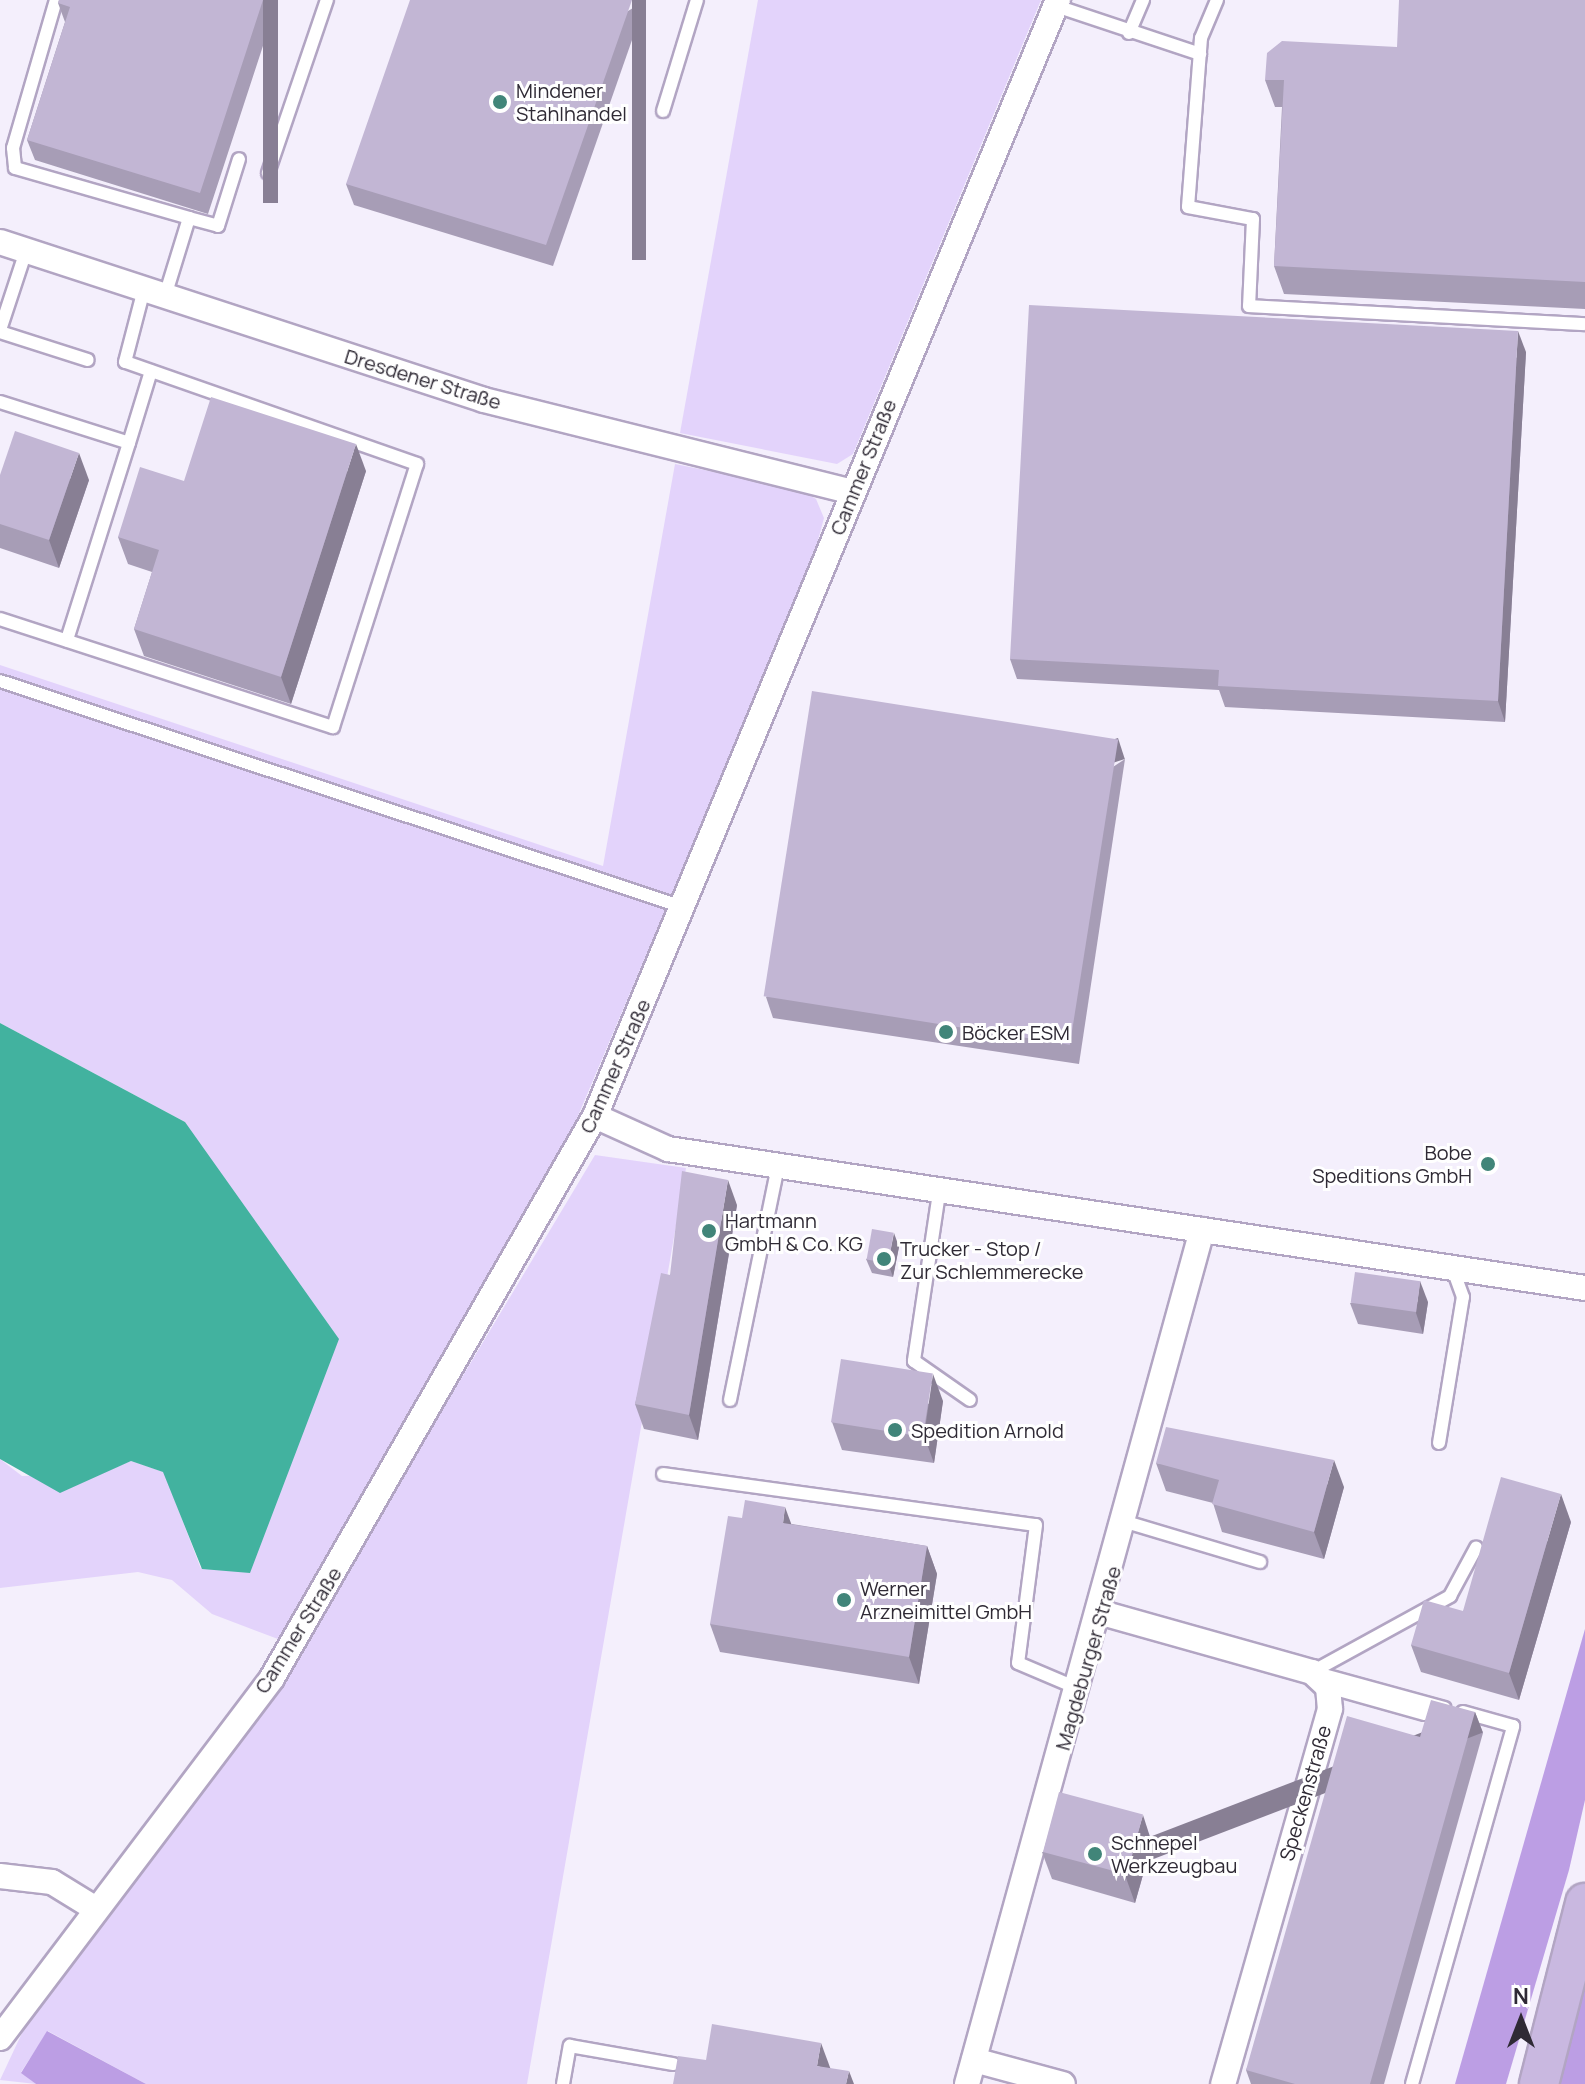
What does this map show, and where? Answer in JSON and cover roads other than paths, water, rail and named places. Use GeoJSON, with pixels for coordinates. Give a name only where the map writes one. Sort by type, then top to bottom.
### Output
{"type":"FeatureCollection","features":[{"type":"Feature","properties":{"kind":"main road"},"geometry":{"type":"LineString","coordinates":[[1539,2084],[1585,1903]]}},
{"type":"Feature","properties":{"kind":"street","name":"Cammer Straße"},"geometry":{"type":"LineString","coordinates":[[0,2038],[272,1678],[595,1116],[1057,3]]}},
{"type":"Feature","properties":{"kind":"street","name":"Dresdener Straße"},"geometry":{"type":"LineString","coordinates":[[0,242],[484,400],[852,492]]}},
{"type":"Feature","properties":{"kind":"street"},"geometry":{"type":"LineString","coordinates":[[595,1116],[668,1149],[939,1193],[1585,1288]]}},
{"type":"Feature","properties":{"kind":"street","name":"Magdeburger Straße"},"geometry":{"type":"LineString","coordinates":[[967,2084],[1102,1613],[1202,1230]]}},
{"type":"Feature","properties":{"kind":"street"},"geometry":{"type":"LineString","coordinates":[[1102,1613],[1320,1679]]}},
{"type":"Feature","properties":{"kind":"street","name":"Speckenstraße"},"geometry":{"type":"LineString","coordinates":[[1223,2084],[1330,1709],[1320,1679]]}},
{"type":"Feature","properties":{"kind":"street"},"geometry":{"type":"LineString","coordinates":[[0,1876],[52,1882],[96,1909]]}},
{"type":"Feature","properties":{"kind":"street"},"geometry":{"type":"LineString","coordinates":[[974,2060],[1063,2084]]}},
{"type":"Feature","properties":{"kind":"lane"},"geometry":{"type":"LineString","coordinates":[[56,0],[13,148],[15,168],[218,226],[239,159]]}},
{"type":"Feature","properties":{"kind":"lane"},"geometry":{"type":"LineString","coordinates":[[268,173],[327,0]]}},
{"type":"Feature","properties":{"kind":"lane"},"geometry":{"type":"LineString","coordinates":[[663,111],[697,0]]}},
{"type":"Feature","properties":{"kind":"lane"},"geometry":{"type":"LineString","coordinates":[[1129,33],[1143,0]]}},
{"type":"Feature","properties":{"kind":"lane"},"geometry":{"type":"LineString","coordinates":[[1217,0],[1200,54],[1188,207],[1253,219],[1249,306],[1585,324]]}},
{"type":"Feature","properties":{"kind":"lane"},"geometry":{"type":"LineString","coordinates":[[1057,3],[1129,33],[1200,54]]}},
{"type":"Feature","properties":{"kind":"lane"},"geometry":{"type":"LineString","coordinates":[[0,619],[333,727],[417,464],[125,362],[189,218]]}},
{"type":"Feature","properties":{"kind":"lane"},"geometry":{"type":"LineString","coordinates":[[26,251],[0,331],[88,360]]}},
{"type":"Feature","properties":{"kind":"lane"},"geometry":{"type":"LineString","coordinates":[[67,640],[151,371]]}},
{"type":"Feature","properties":{"kind":"lane"},"geometry":{"type":"LineString","coordinates":[[0,402],[129,443]]}},
{"type":"Feature","properties":{"kind":"lane"},"geometry":{"type":"LineString","coordinates":[[0,681],[683,907]]}},
{"type":"Feature","properties":{"kind":"lane"},"geometry":{"type":"LineString","coordinates":[[730,1400],[778,1167]]}},
{"type":"Feature","properties":{"kind":"lane"},"geometry":{"type":"LineString","coordinates":[[939,1193],[914,1361],[970,1400]]}},
{"type":"Feature","properties":{"kind":"lane"},"geometry":{"type":"LineString","coordinates":[[1439,1443],[1463,1297],[1453,1270]]}},
{"type":"Feature","properties":{"kind":"lane"},"geometry":{"type":"LineString","coordinates":[[663,1474],[1036,1525],[1018,1663],[1080,1689]]}},
{"type":"Feature","properties":{"kind":"lane"},"geometry":{"type":"LineString","coordinates":[[1126,1522],[1260,1562]]}},
{"type":"Feature","properties":{"kind":"lane"},"geometry":{"type":"LineString","coordinates":[[1320,1679],[1450,1596],[1476,1548]]}},
{"type":"Feature","properties":{"kind":"lane"},"geometry":{"type":"LineString","coordinates":[[1320,1679],[1424,1714]]}},
{"type":"Feature","properties":{"kind":"lane"},"geometry":{"type":"LineString","coordinates":[[1320,1679],[1513,1726],[1412,2084]]}},
{"type":"Feature","properties":{"kind":"lane"},"geometry":{"type":"LineString","coordinates":[[563,2084],[570,2046],[673,2064]]}},
{"type":"Feature","properties":{"kind":"place","name":"Mindener Stahlhandel"},"geometry":{"type":"Point","coordinates":[500,102]}},
{"type":"Feature","properties":{"kind":"place","name":"Böcker ESM"},"geometry":{"type":"Point","coordinates":[946,1032]}},
{"type":"Feature","properties":{"kind":"place","name":"Bobe Speditions GmbH"},"geometry":{"type":"Point","coordinates":[1488,1164]}},
{"type":"Feature","properties":{"kind":"place","name":"Hartmann GmbH & Co. KG"},"geometry":{"type":"Point","coordinates":[709,1231]}},
{"type":"Feature","properties":{"kind":"place","name":"Trucker - Stop / Zur Schlemmerecke"},"geometry":{"type":"Point","coordinates":[884,1259]}},
{"type":"Feature","properties":{"kind":"place","name":"Spedition Arnold"},"geometry":{"type":"Point","coordinates":[895,1430]}},
{"type":"Feature","properties":{"kind":"place","name":"Werner Arzneimittel GmbH"},"geometry":{"type":"Point","coordinates":[844,1600]}},
{"type":"Feature","properties":{"kind":"place","name":"Schnepel Werkzeugbau"},"geometry":{"type":"Point","coordinates":[1095,1854]}}]}
